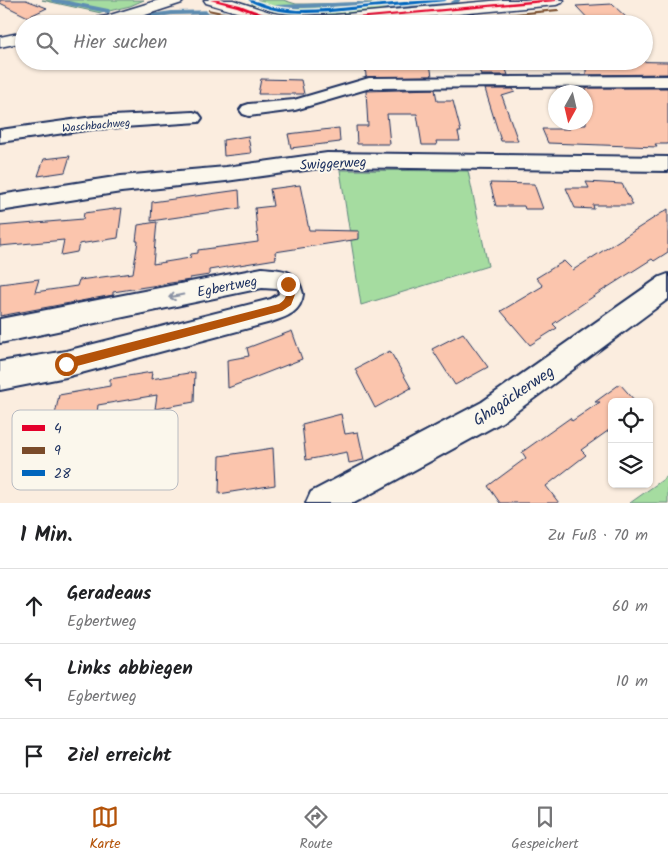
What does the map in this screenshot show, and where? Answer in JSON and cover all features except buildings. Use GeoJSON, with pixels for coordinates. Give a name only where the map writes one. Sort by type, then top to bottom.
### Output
{"type":"FeatureCollection","features":[{"type":"Feature","properties":{"kind":"main road"},"geometry":{"type":"LineString","coordinates":[[110,15],[156,0]]}},
{"type":"Feature","properties":{"kind":"main road"},"geometry":{"type":"LineString","coordinates":[[128,15],[176,0]]}},
{"type":"Feature","properties":{"kind":"main road"},"geometry":{"type":"LineString","coordinates":[[212,0],[234,3],[263,15]]}},
{"type":"Feature","properties":{"kind":"main road"},"geometry":{"type":"LineString","coordinates":[[390,15],[556,0]]}},
{"type":"Feature","properties":{"kind":"main road"},"geometry":{"type":"LineString","coordinates":[[0,42],[15,39]]}},
{"type":"Feature","properties":{"kind":"street"},"geometry":{"type":"LineString","coordinates":[[249,110],[295,105],[369,84],[668,82]]}},
{"type":"Feature","properties":{"kind":"street","name":"Waschbachweg"},"geometry":{"type":"LineString","coordinates":[[0,136],[93,123],[193,118]]}},
{"type":"Feature","properties":{"kind":"street","name":"Swiggerweg"},"geometry":{"type":"LineString","coordinates":[[0,203],[121,184],[226,174],[327,160],[668,164]]}},
{"type":"Feature","properties":{"kind":"street","name":"Egbertweg"},"geometry":{"type":"LineString","coordinates":[[0,331],[262,278],[281,280],[288,284],[291,292],[288,303],[266,312],[66,364],[0,376]]}},
{"type":"Feature","properties":{"kind":"street","name":"Ghagäckerweg"},"geometry":{"type":"LineString","coordinates":[[322,503],[492,412],[668,285]]}},
{"type":"Feature","properties":{"kind":"green space"},"geometry":{"type":"Polygon","coordinates":[[[42,0],[144,0],[130,6],[101,13],[42,0]]]}},
{"type":"Feature","properties":{"kind":"green space"},"geometry":{"type":"Polygon","coordinates":[[[255,0],[283,0],[296,4],[410,2],[414,10],[330,15],[285,15],[249,6],[255,0]]]}},
{"type":"Feature","properties":{"kind":"green space"},"geometry":{"type":"Polygon","coordinates":[[[340,170],[468,171],[488,266],[361,305],[340,170]]]}},
{"type":"Feature","properties":{"kind":"green space"},"geometry":{"type":"Polygon","coordinates":[[[668,476],[668,503],[630,503],[653,488],[668,476]]]}},
{"type":"Feature","properties":{"kind":"waterway"},"geometry":{"type":"LineString","coordinates":[[53,0],[108,11]]}},
{"type":"Feature","properties":{"kind":"waterway"},"geometry":{"type":"LineString","coordinates":[[277,7],[358,4],[387,7],[450,5],[458,0]]}},
{"type":"Feature","properties":{"kind":"waterway"},"geometry":{"type":"LineString","coordinates":[[158,15],[223,12]]}},
{"type":"Feature","properties":{"kind":"transit line","name":"4"},"geometry":{"type":"LineString","coordinates":[[212,0],[238,6],[262,15]]}},
{"type":"Feature","properties":{"kind":"transit line","name":"28"},"geometry":{"type":"LineString","coordinates":[[250,0],[272,8],[295,11],[334,10],[445,0]]}},
{"type":"Feature","properties":{"kind":"transit line","name":"4"},"geometry":{"type":"LineString","coordinates":[[390,15],[556,0]]}},
{"type":"Feature","properties":{"kind":"transit line","name":"9"},"geometry":{"type":"LineString","coordinates":[[210,10],[231,15]]}},
{"type":"Feature","properties":{"kind":"transit line","name":"9"},"geometry":{"type":"LineString","coordinates":[[503,15],[557,10]]}},
{"type":"Feature","properties":{"kind":"route"},"geometry":{"type":"LineString","coordinates":[[66,364],[282,307],[288,303],[291,292],[288,284]]}}]}
